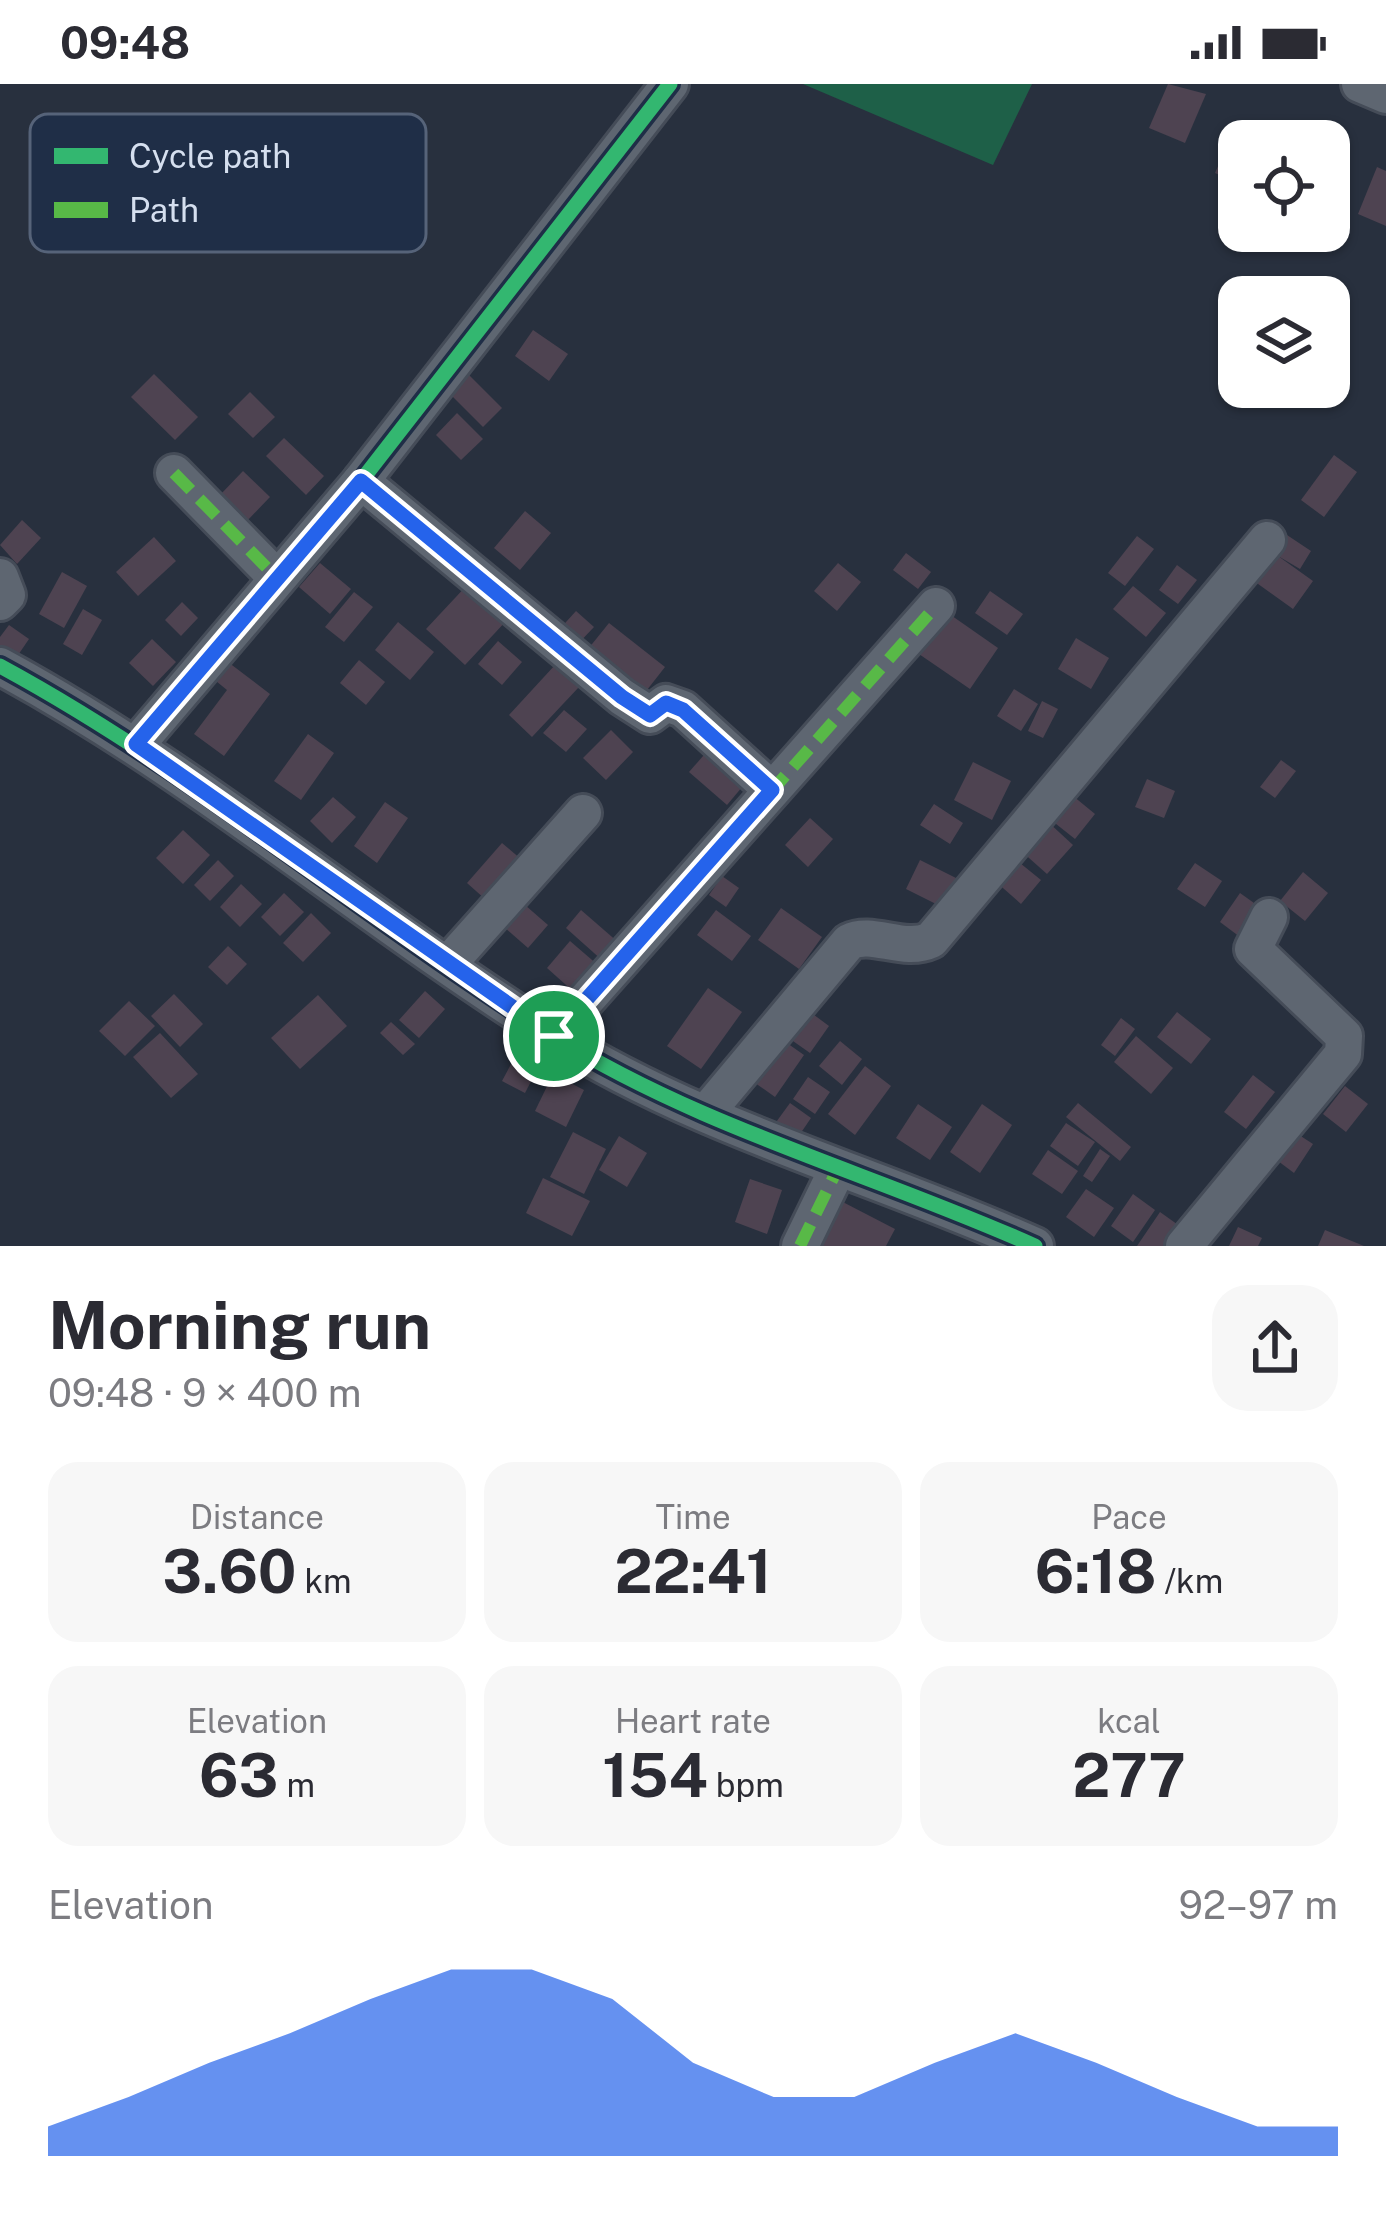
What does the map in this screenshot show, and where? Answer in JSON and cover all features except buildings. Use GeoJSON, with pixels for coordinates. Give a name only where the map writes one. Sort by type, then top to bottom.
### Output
{"type":"FeatureCollection","features":[{"type":"Feature","properties":{"kind":"street"},"geometry":{"type":"LineString","coordinates":[[136,744],[361,481],[670,84]]}},
{"type":"Feature","properties":{"kind":"street"},"geometry":{"type":"LineString","coordinates":[[1360,84],[1386,95]]}},
{"type":"Feature","properties":{"kind":"street"},"geometry":{"type":"LineString","coordinates":[[174,473],[275,576]]}},
{"type":"Feature","properties":{"kind":"street"},"geometry":{"type":"LineString","coordinates":[[361,481],[622,697],[650,715],[666,703],[683,710],[772,790]]}},
{"type":"Feature","properties":{"kind":"street"},"geometry":{"type":"LineString","coordinates":[[706,1113],[849,942],[860,938],[913,946],[931,940],[1267,540]]}},
{"type":"Feature","properties":{"kind":"street"},"geometry":{"type":"LineString","coordinates":[[0,577],[7,595],[0,602]]}},
{"type":"Feature","properties":{"kind":"street"},"geometry":{"type":"LineString","coordinates":[[554,1036],[936,606]]}},
{"type":"Feature","properties":{"kind":"street"},"geometry":{"type":"LineString","coordinates":[[0,666],[136,744],[554,1036],[706,1113],[837,1170],[941,1204],[1035,1246]]}},
{"type":"Feature","properties":{"kind":"street"},"geometry":{"type":"LineString","coordinates":[[449,963],[583,813]]}},
{"type":"Feature","properties":{"kind":"street"},"geometry":{"type":"LineString","coordinates":[[1184,1246],[1343,1054],[1344,1036],[1253,949],[1269,917]]}},
{"type":"Feature","properties":{"kind":"street"},"geometry":{"type":"LineString","coordinates":[[800,1246],[837,1170]]}},
{"type":"Feature","properties":{"kind":"green space"},"geometry":{"type":"Polygon","coordinates":[[[803,84],[1032,84],[993,165],[803,84]]]}},
{"type":"Feature","properties":{"kind":"marked path"},"geometry":{"type":"LineString","coordinates":[[174,473],[275,576]]}},
{"type":"Feature","properties":{"kind":"marked path"},"geometry":{"type":"LineString","coordinates":[[361,481],[622,697],[650,715],[666,703],[683,709],[772,790]]}},
{"type":"Feature","properties":{"kind":"marked path"},"geometry":{"type":"LineString","coordinates":[[554,1036],[936,606]]}},
{"type":"Feature","properties":{"kind":"marked path"},"geometry":{"type":"LineString","coordinates":[[800,1246],[837,1170]]}},
{"type":"Feature","properties":{"kind":"cycle path"},"geometry":{"type":"LineString","coordinates":[[137,744],[361,481],[670,84]]}},
{"type":"Feature","properties":{"kind":"cycle path"},"geometry":{"type":"LineString","coordinates":[[0,666],[142,752],[482,990],[609,1068],[729,1124],[1035,1246]]}},
{"type":"Feature","properties":{"kind":"route"},"geometry":{"type":"LineString","coordinates":[[361,481],[622,697],[650,715],[666,703],[674,704],[772,790],[554,1036],[136,744],[361,481]]}}]}
